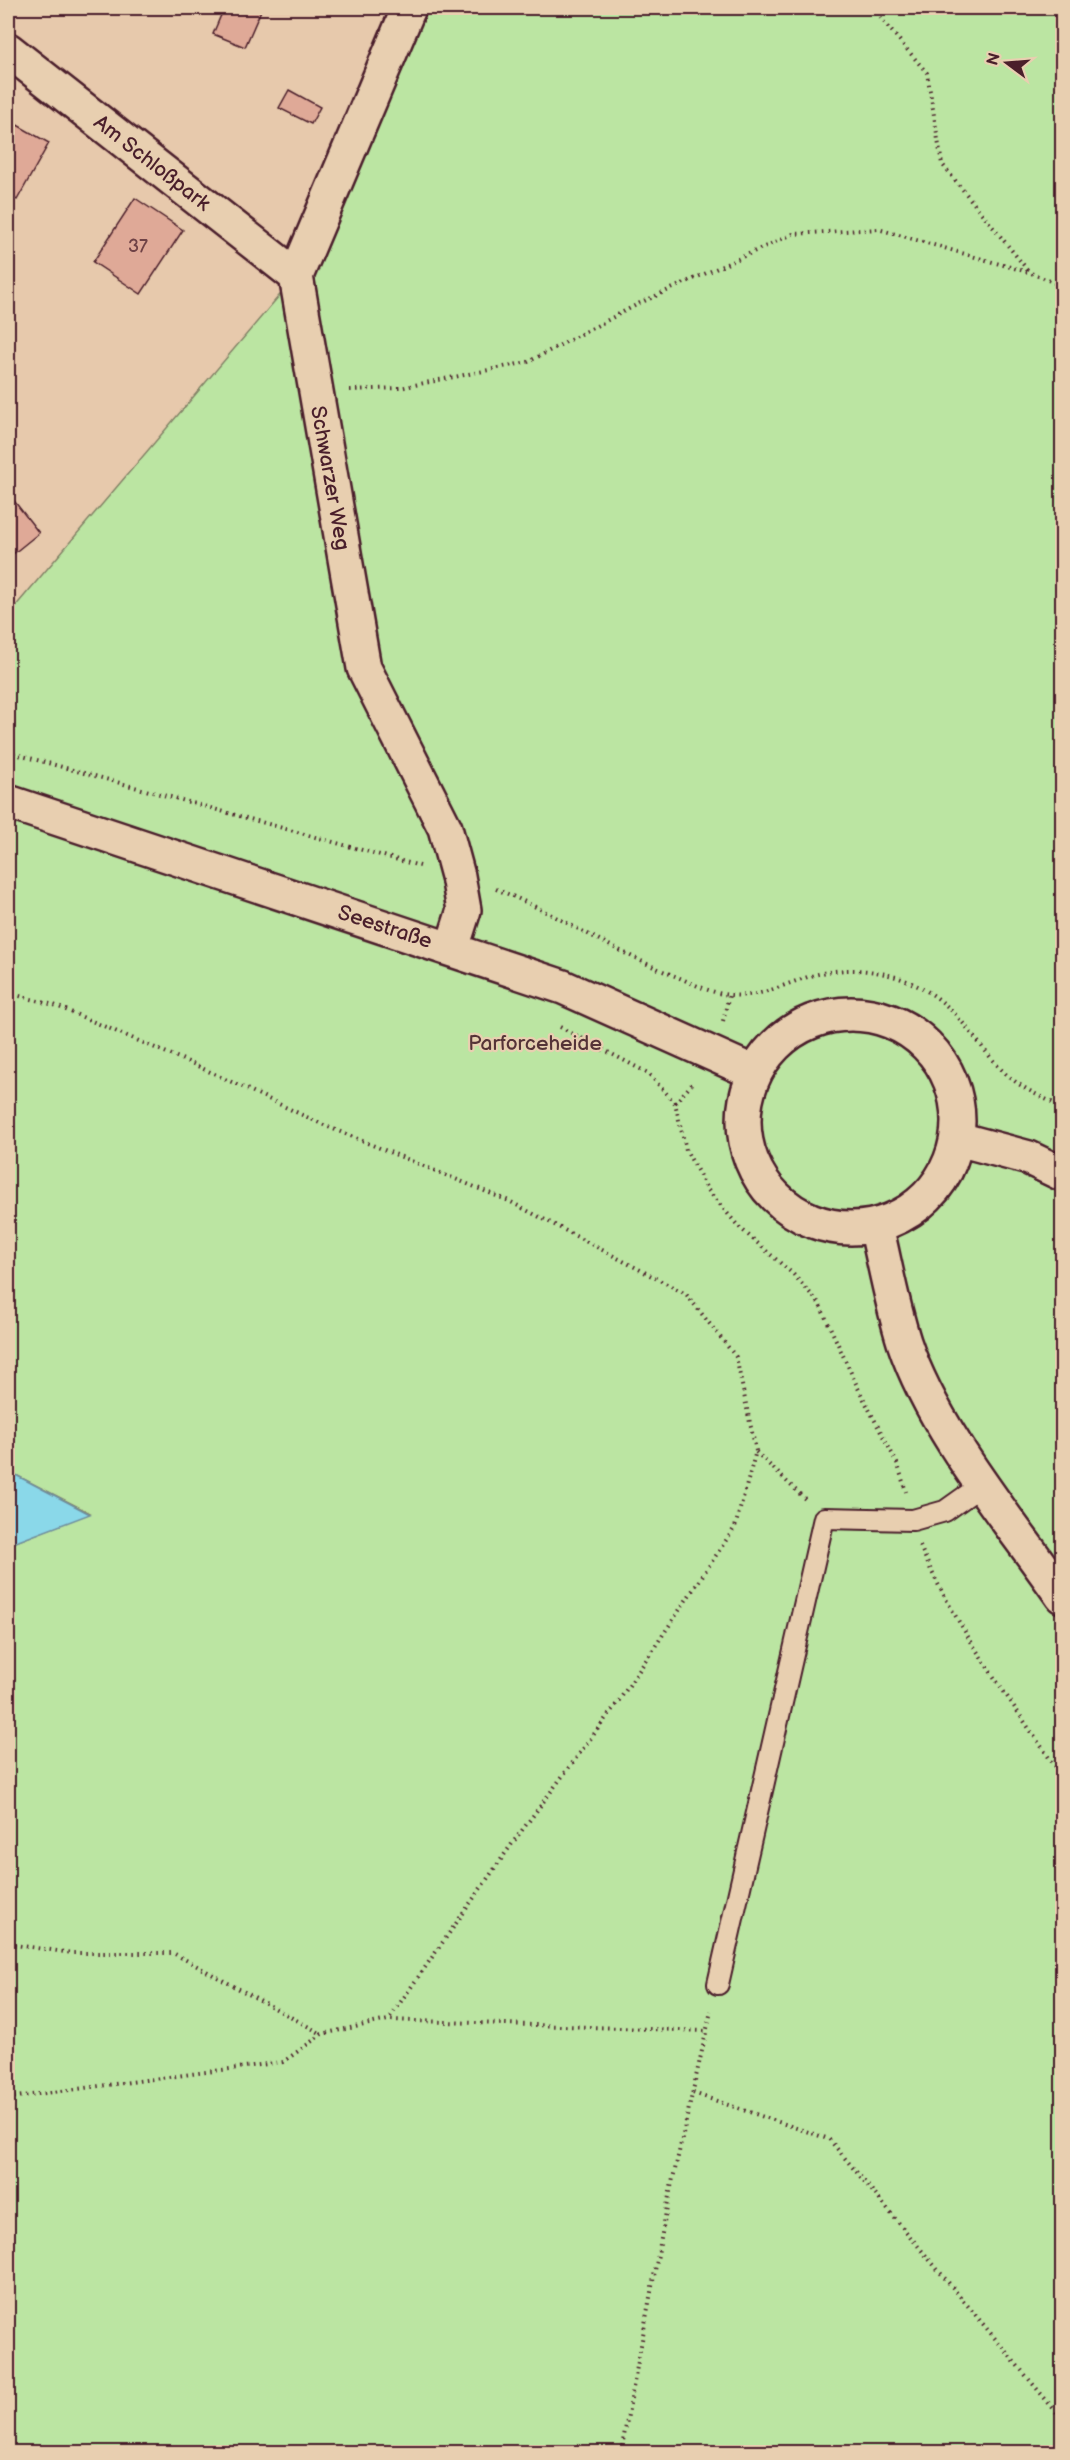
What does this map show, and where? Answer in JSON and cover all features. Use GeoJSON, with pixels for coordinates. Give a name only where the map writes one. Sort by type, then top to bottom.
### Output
{"type":"FeatureCollection","features":[{"type":"Feature","properties":{"kind":"main road"},"geometry":{"type":"LineString","coordinates":[[296,276],[409,8]]}},
{"type":"Feature","properties":{"kind":"main road","name":"Am Schloßpark"},"geometry":{"type":"LineString","coordinates":[[8,50],[296,276]]}},
{"type":"Feature","properties":{"kind":"main road","name":"Schwarzer Weg"},"geometry":{"type":"LineString","coordinates":[[296,276],[364,668],[445,828],[458,876],[464,910],[452,948]]}},
{"type":"Feature","properties":{"kind":"main road","name":"Seestraße"},"geometry":{"type":"LineString","coordinates":[[8,802],[452,948],[563,987],[755,1073]]}},
{"type":"Feature","properties":{"kind":"main road"},"geometry":{"type":"LineString","coordinates":[[855,1014],[884,1019],[912,1032],[934,1053],[945,1070],[958,1108],[958,1139],[948,1169],[930,1195],[906,1215],[876,1226],[846,1229],[816,1223],[789,1209],[766,1189],[751,1162],[744,1132],[745,1102],[755,1073],[773,1048],[796,1029],[824,1017],[855,1014]]}},
{"type":"Feature","properties":{"kind":"main road"},"geometry":{"type":"LineString","coordinates":[[958,1139],[1029,1158],[1062,1174]]}},
{"type":"Feature","properties":{"kind":"main road"},"geometry":{"type":"LineString","coordinates":[[876,1226],[904,1341],[930,1400],[983,1484],[1062,1596]]}},
{"type":"Feature","properties":{"kind":"lane"},"geometry":{"type":"LineString","coordinates":[[718,1984],[824,1518],[913,1520],[945,1511],[983,1484]]}},
{"type":"Feature","properties":{"kind":"path"},"geometry":{"type":"LineString","coordinates":[[872,8],[927,73],[942,164],[1031,273]]}},
{"type":"Feature","properties":{"kind":"path"},"geometry":{"type":"LineString","coordinates":[[316,391],[400,388],[528,362],[640,303],[793,234],[878,229],[1031,273],[1062,286]]}},
{"type":"Feature","properties":{"kind":"path"},"geometry":{"type":"LineString","coordinates":[[8,752],[458,876],[499,890],[651,967],[729,995],[766,993],[816,974],[839,971],[870,971],[904,980],[928,991],[954,1010],[999,1067],[1018,1084],[1062,1107]]}},
{"type":"Feature","properties":{"kind":"path"},"geometry":{"type":"LineString","coordinates":[[8,993],[54,1005],[193,1064],[326,1126],[509,1201],[686,1294],[736,1357],[756,1451],[735,1527],[618,1702],[514,1841],[388,2019]]}},
{"type":"Feature","properties":{"kind":"path"},"geometry":{"type":"LineString","coordinates":[[723,1021],[729,995]]}},
{"type":"Feature","properties":{"kind":"path"},"geometry":{"type":"LineString","coordinates":[[696,1080],[675,1103],[686,1150],[696,1172],[721,1207],[739,1227],[793,1274],[819,1303],[858,1388],[898,1465],[917,1539],[932,1575],[981,1655],[1062,1777]]}},
{"type":"Feature","properties":{"kind":"path"},"geometry":{"type":"LineString","coordinates":[[756,1451],[824,1518]]}},
{"type":"Feature","properties":{"kind":"path"},"geometry":{"type":"LineString","coordinates":[[8,1944],[72,1953],[173,1953],[322,2034]]}},
{"type":"Feature","properties":{"kind":"path"},"geometry":{"type":"LineString","coordinates":[[621,2452],[669,2196],[718,1984]]}},
{"type":"Feature","properties":{"kind":"path"},"geometry":{"type":"LineString","coordinates":[[8,2098],[283,2062],[322,2034],[388,2019],[707,2031]]}},
{"type":"Feature","properties":{"kind":"path"},"geometry":{"type":"LineString","coordinates":[[693,2093],[829,2139],[1062,2419]]}},
{"type":"Feature","properties":{"kind":"green space","name":"Parforceheide"},"geometry":{"type":"Polygon","coordinates":[[[409,8],[1062,8],[1062,2452],[8,2452],[8,1545],[90,1513],[8,1471],[8,615],[296,276],[409,8]]]}},
{"type":"Feature","properties":{"kind":"water"},"geometry":{"type":"Polygon","coordinates":[[[8,1471],[90,1514],[8,1545],[8,1471]]]}},
{"type":"Feature","properties":{"kind":"building"},"geometry":{"type":"Polygon","coordinates":[[[224,8],[262,8],[245,47],[213,34],[224,8]]]}},
{"type":"Feature","properties":{"kind":"building"},"geometry":{"type":"Polygon","coordinates":[[[289,90],[320,107],[311,124],[279,108],[289,90]]]}},
{"type":"Feature","properties":{"kind":"building"},"geometry":{"type":"Polygon","coordinates":[[[12,122],[49,143],[17,200],[8,194],[8,129],[12,122]]]}},
{"type":"Feature","properties":{"kind":"building"},"geometry":{"type":"Polygon","coordinates":[[[135,198],[183,230],[141,294],[93,262],[135,198]]]}},
{"type":"Feature","properties":{"kind":"building"},"geometry":{"type":"Polygon","coordinates":[[[8,493],[39,533],[8,558],[8,493]]]}}]}
